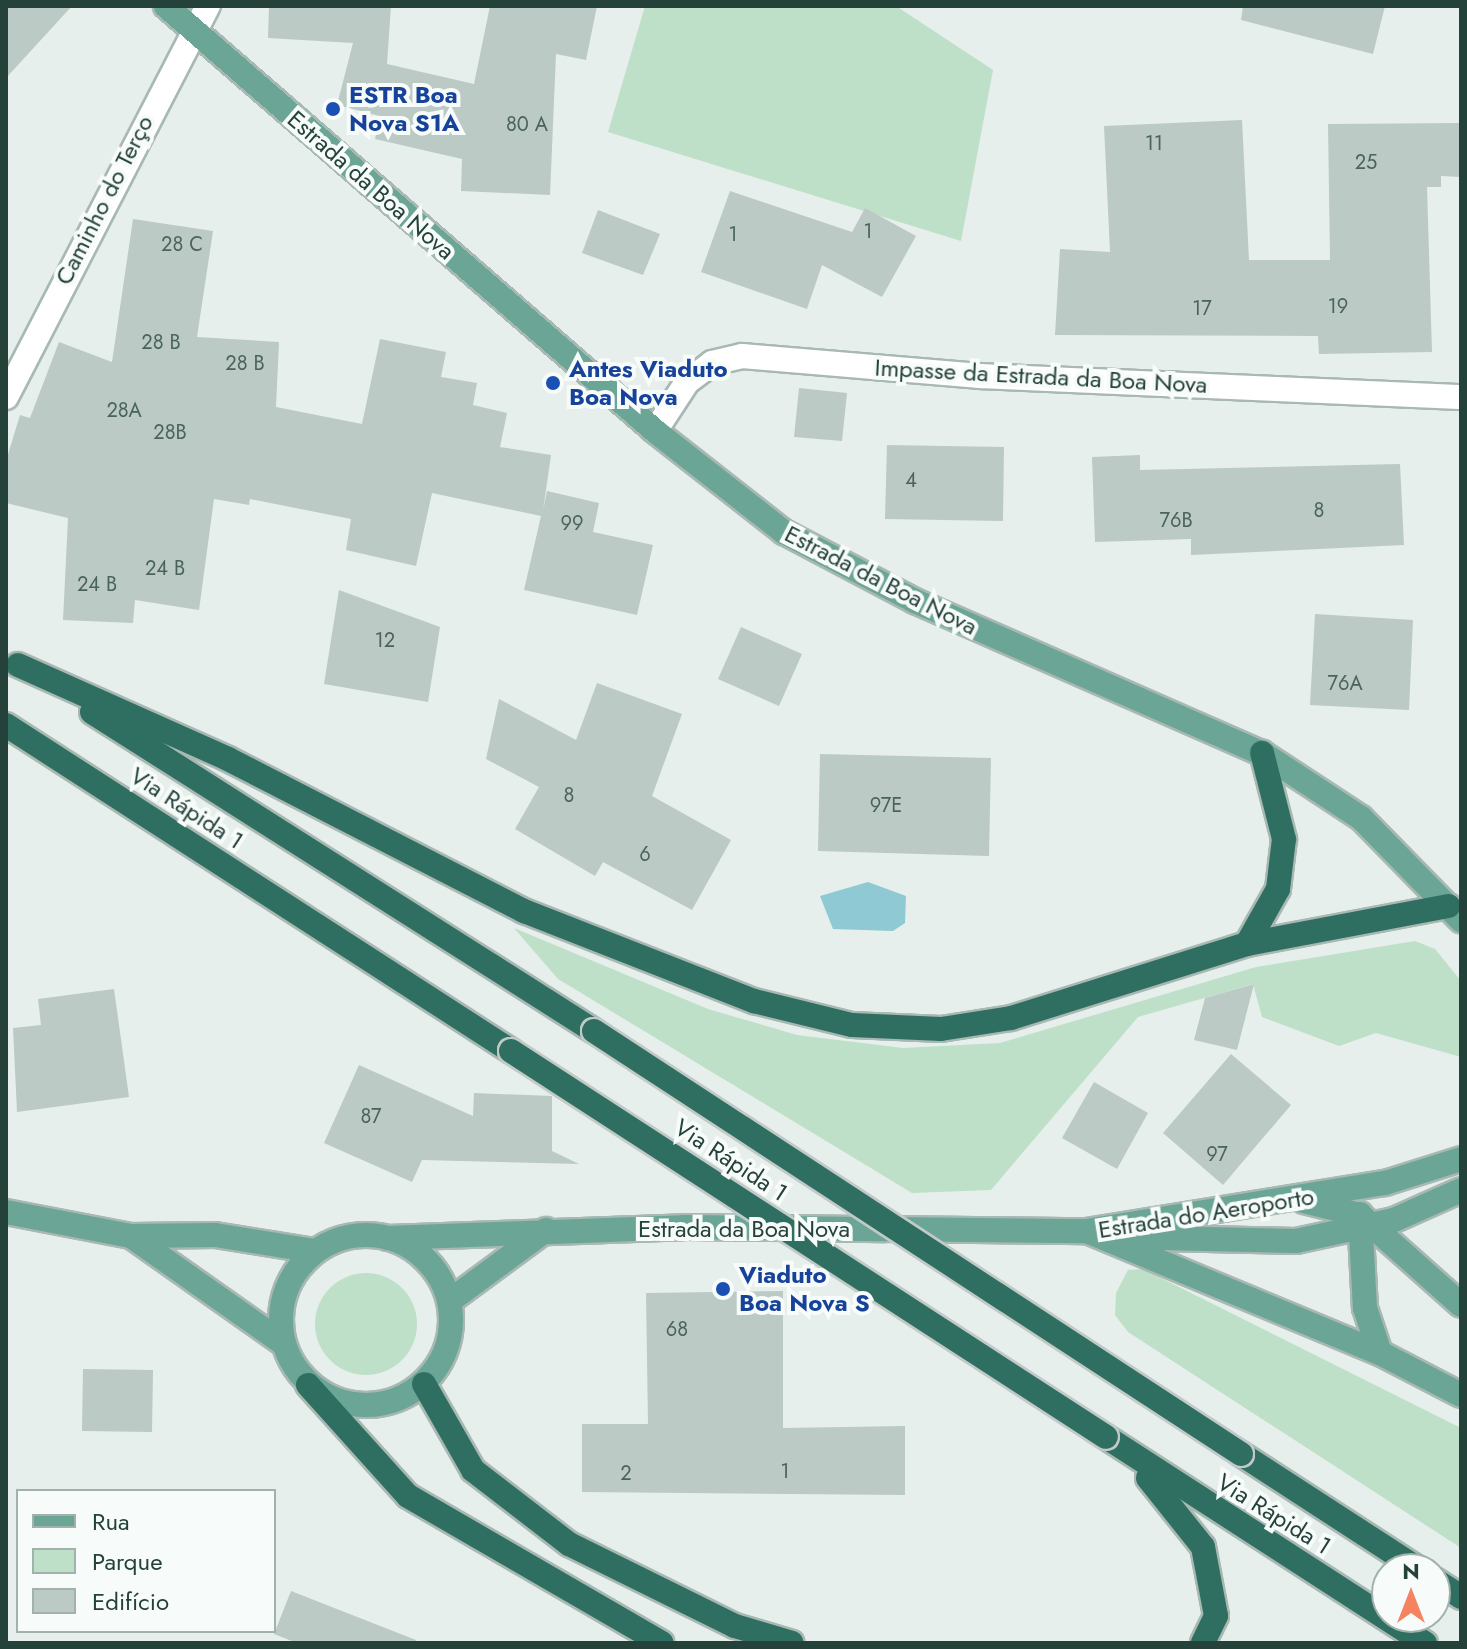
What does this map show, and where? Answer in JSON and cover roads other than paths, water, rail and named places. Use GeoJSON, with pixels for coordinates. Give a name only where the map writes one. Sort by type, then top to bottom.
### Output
{"type":"FeatureCollection","features":[{"type":"Feature","properties":{"kind":"highway"},"geometry":{"type":"LineString","coordinates":[[12,661],[228,759],[524,911],[754,1001],[852,1025],[941,1029],[1011,1018],[1247,944],[1454,913]]}},
{"type":"Feature","properties":{"kind":"highway","name":"Via Rápida 1"},"geometry":{"type":"LineString","coordinates":[[12,661],[594,1031],[1393,1553]]}},
{"type":"Feature","properties":{"kind":"highway","name":"Via Rápida 1"},"geometry":{"type":"LineString","coordinates":[[6,725],[1106,1437],[1166,1486],[1425,1643]]}},
{"type":"Feature","properties":{"kind":"highway"},"geometry":{"type":"LineString","coordinates":[[1247,944],[1278,889],[1284,839],[1262,753]]}},
{"type":"Feature","properties":{"kind":"highway"},"geometry":{"type":"LineString","coordinates":[[424,1384],[439,1416],[473,1470],[569,1544],[735,1626],[792,1643]]}},
{"type":"Feature","properties":{"kind":"highway"},"geometry":{"type":"LineString","coordinates":[[308,1385],[365,1456],[408,1496],[483,1546],[662,1643]]}},
{"type":"Feature","properties":{"kind":"highway"},"geometry":{"type":"LineString","coordinates":[[1166,1486],[1203,1547],[1215,1585],[1216,1616],[1203,1643]]}},
{"type":"Feature","properties":{"kind":"main road","name":"Estrada da Boa Nova"},"geometry":{"type":"LineString","coordinates":[[166,6],[655,431],[797,539],[915,601],[1262,753],[1361,818],[1454,913]]}},
{"type":"Feature","properties":{"kind":"main road","name":"Estrada do Aeroporto"},"geometry":{"type":"LineString","coordinates":[[1087,1231],[1385,1183],[1461,1159]]}},
{"type":"Feature","properties":{"kind":"main road"},"geometry":{"type":"LineString","coordinates":[[1380,1353],[1365,1308],[1364,1222],[1385,1183]]}},
{"type":"Feature","properties":{"kind":"main road","name":"Estrada do Aeroporto"},"geometry":{"type":"LineString","coordinates":[[1087,1231],[1296,1241],[1461,1190]]}},
{"type":"Feature","properties":{"kind":"main road"},"geometry":{"type":"LineString","coordinates":[[1295,1199],[1364,1222],[1461,1305]]}},
{"type":"Feature","properties":{"kind":"main road"},"geometry":{"type":"LineString","coordinates":[[6,1212],[131,1236],[215,1235],[315,1251]]}},
{"type":"Feature","properties":{"kind":"main road","name":"Estrada da Boa Nova"},"geometry":{"type":"LineString","coordinates":[[388,1238],[546,1230],[1087,1231]]}},
{"type":"Feature","properties":{"kind":"main road"},"geometry":{"type":"LineString","coordinates":[[451,1300],[546,1230]]}},
{"type":"Feature","properties":{"kind":"main road"},"geometry":{"type":"LineString","coordinates":[[1087,1231],[1380,1353],[1461,1395]]}},
{"type":"Feature","properties":{"kind":"main road"},"geometry":{"type":"LineString","coordinates":[[131,1236],[284,1344],[308,1385],[354,1406],[403,1398],[424,1384],[450,1336],[451,1300],[420,1254],[388,1238],[352,1236],[315,1251],[293,1272],[283,1298],[284,1344]]}},
{"type":"Feature","properties":{"kind":"street","name":"Caminho do Terço"},"geometry":{"type":"LineString","coordinates":[[6,397],[11,368],[208,6]]}},
{"type":"Feature","properties":{"kind":"street","name":"Impasse da Estrada da Boa Nova"},"geometry":{"type":"LineString","coordinates":[[655,431],[687,382],[712,363],[742,356],[980,376],[1461,397]]}},
{"type":"Feature","properties":{"kind":"water"},"geometry":{"type":"Polygon","coordinates":[[[868,882],[906,896],[905,923],[893,931],[833,929],[820,896],[868,882]]]}},
{"type":"Feature","properties":{"kind":"place","name":"ESTR Boa Nova S1A"},"geometry":{"type":"Point","coordinates":[333,109]}},
{"type":"Feature","properties":{"kind":"place","name":"Antes Viaduto Boa Nova"},"geometry":{"type":"Point","coordinates":[553,383]}},
{"type":"Feature","properties":{"kind":"place","name":"Viaduto Boa Nova S"},"geometry":{"type":"Point","coordinates":[723,1289]}}]}
